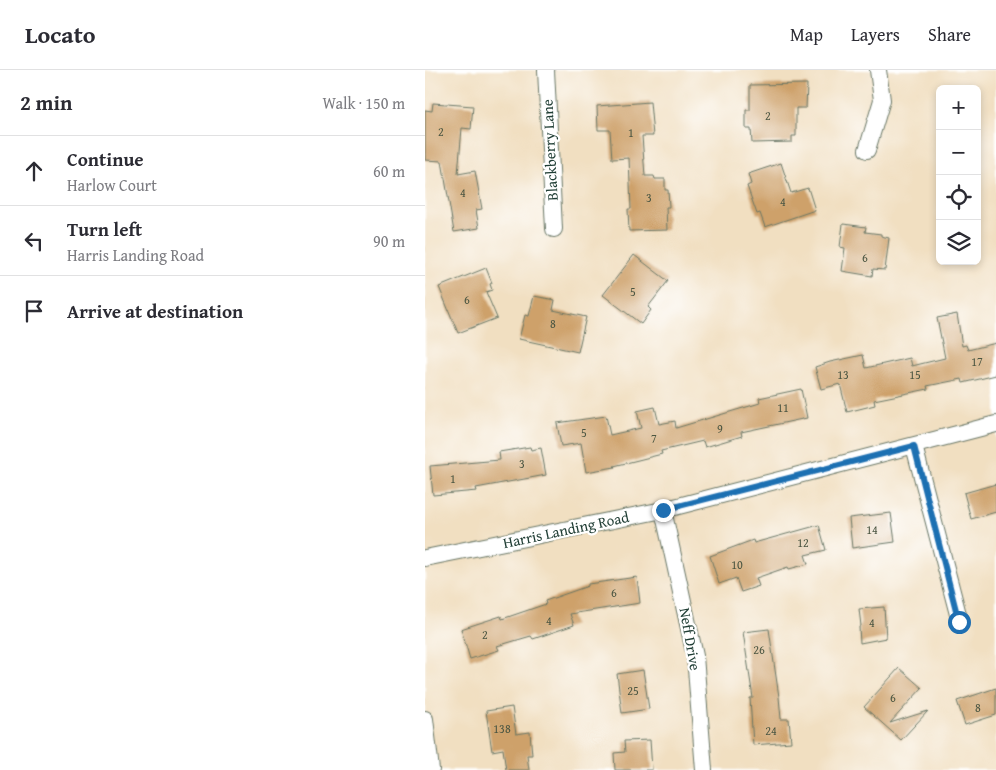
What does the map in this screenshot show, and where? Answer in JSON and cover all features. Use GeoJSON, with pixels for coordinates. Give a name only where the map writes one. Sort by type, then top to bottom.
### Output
{"type":"FeatureCollection","features":[{"type":"Feature","properties":{"kind":"street","name":"Blackberry Lane"},"geometry":{"type":"LineString","coordinates":[[546,70],[554,229]]}},
{"type":"Feature","properties":{"kind":"street"},"geometry":{"type":"LineString","coordinates":[[867,150],[882,100],[879,70]]}},
{"type":"Feature","properties":{"kind":"street","name":"Harris Landing Road"},"geometry":{"type":"LineString","coordinates":[[425,558],[663,510],[996,424]]}},
{"type":"Feature","properties":{"kind":"street"},"geometry":{"type":"LineString","coordinates":[[914,446],[959,622]]}},
{"type":"Feature","properties":{"kind":"street","name":"Neff Drive"},"geometry":{"type":"LineString","coordinates":[[663,510],[695,656],[704,770]]}},
{"type":"Feature","properties":{"kind":"street"},"geometry":{"type":"LineString","coordinates":[[425,720],[431,770]]}},
{"type":"Feature","properties":{"kind":"building"},"geometry":{"type":"Polygon","coordinates":[[[807,84],[806,108],[796,108],[796,136],[792,136],[792,142],[752,143],[751,129],[746,129],[746,110],[750,110],[750,85],[807,84]]]}},
{"type":"Feature","properties":{"kind":"building"},"geometry":{"type":"Polygon","coordinates":[[[650,102],[653,136],[642,136],[645,176],[665,179],[665,190],[668,190],[669,207],[666,207],[667,230],[629,231],[628,209],[631,209],[629,158],[612,159],[610,130],[598,130],[597,106],[650,102]]]}},
{"type":"Feature","properties":{"kind":"building"},"geometry":{"type":"Polygon","coordinates":[[[433,103],[473,106],[471,129],[462,128],[458,174],[475,171],[482,209],[476,210],[479,228],[454,232],[442,161],[425,160],[425,110],[432,111],[433,103]]]}},
{"type":"Feature","properties":{"kind":"building"},"geometry":{"type":"Polygon","coordinates":[[[781,163],[791,193],[808,188],[815,210],[765,227],[760,213],[757,214],[747,186],[751,184],[748,174],[781,163]]]}},
{"type":"Feature","properties":{"kind":"building"},"geometry":{"type":"Polygon","coordinates":[[[843,224],[866,227],[865,232],[881,234],[881,236],[889,238],[885,270],[873,269],[872,276],[842,271],[845,248],[840,247],[843,224]]]}},
{"type":"Feature","properties":{"kind":"building"},"geometry":{"type":"Polygon","coordinates":[[[634,255],[668,281],[648,307],[651,310],[641,324],[603,295],[634,255]]]}},
{"type":"Feature","properties":{"kind":"building"},"geometry":{"type":"Polygon","coordinates":[[[486,268],[492,283],[490,284],[492,290],[486,292],[497,318],[458,333],[439,287],[486,268]]]}},
{"type":"Feature","properties":{"kind":"building"},"geometry":{"type":"Polygon","coordinates":[[[534,296],[555,300],[553,310],[586,317],[578,352],[519,339],[525,315],[529,316],[534,296]]]}},
{"type":"Feature","properties":{"kind":"building"},"geometry":{"type":"Polygon","coordinates":[[[957,314],[962,346],[966,345],[968,350],[996,343],[996,375],[963,383],[962,379],[927,386],[928,389],[874,400],[875,405],[847,412],[840,384],[821,389],[815,367],[830,362],[863,355],[866,368],[910,358],[912,366],[945,358],[937,318],[957,314]]]}},
{"type":"Feature","properties":{"kind":"building"},"geometry":{"type":"Polygon","coordinates":[[[801,389],[807,418],[741,432],[742,436],[705,447],[703,441],[661,451],[662,454],[615,467],[586,472],[581,443],[561,446],[557,423],[606,416],[610,435],[641,428],[637,411],[655,407],[659,424],[675,421],[676,428],[760,403],[759,398],[801,389]]]}},
{"type":"Feature","properties":{"kind":"building"},"geometry":{"type":"Polygon","coordinates":[[[530,447],[531,450],[541,448],[546,475],[476,488],[477,491],[433,495],[430,466],[500,460],[499,452],[530,447]]]}},
{"type":"Feature","properties":{"kind":"building"},"geometry":{"type":"Polygon","coordinates":[[[996,484],[996,512],[971,519],[964,493],[996,484]]]}},
{"type":"Feature","properties":{"kind":"building"},"geometry":{"type":"Polygon","coordinates":[[[891,513],[895,542],[852,548],[849,518],[891,513]]]}},
{"type":"Feature","properties":{"kind":"building"},"geometry":{"type":"Polygon","coordinates":[[[819,525],[826,550],[805,555],[808,564],[789,569],[788,567],[756,578],[759,586],[741,592],[736,578],[719,584],[710,556],[753,540],[754,543],[819,525]]]}},
{"type":"Feature","properties":{"kind":"building"},"geometry":{"type":"Polygon","coordinates":[[[637,577],[640,603],[570,614],[574,625],[533,639],[531,636],[497,646],[499,650],[470,659],[461,629],[501,616],[502,619],[546,604],[545,601],[588,586],[588,584],[637,577]]]}},
{"type":"Feature","properties":{"kind":"building"},"geometry":{"type":"Polygon","coordinates":[[[884,607],[886,638],[860,643],[859,609],[884,607]]]}},
{"type":"Feature","properties":{"kind":"building"},"geometry":{"type":"Polygon","coordinates":[[[769,629],[781,719],[789,719],[791,742],[753,745],[750,698],[753,698],[743,632],[769,629]]]}},
{"type":"Feature","properties":{"kind":"building"},"geometry":{"type":"Polygon","coordinates":[[[899,668],[922,688],[890,723],[928,711],[901,740],[864,707],[899,668]]]}},
{"type":"Feature","properties":{"kind":"building"},"geometry":{"type":"Polygon","coordinates":[[[643,670],[649,709],[622,713],[617,674],[643,670]]]}},
{"type":"Feature","properties":{"kind":"building"},"geometry":{"type":"Polygon","coordinates":[[[996,688],[996,715],[965,725],[957,701],[996,688]]]}},
{"type":"Feature","properties":{"kind":"building"},"geometry":{"type":"Polygon","coordinates":[[[512,707],[516,734],[530,732],[532,755],[527,755],[529,770],[506,770],[503,749],[492,751],[486,711],[512,707]]]}},
{"type":"Feature","properties":{"kind":"building"},"geometry":{"type":"Polygon","coordinates":[[[650,740],[652,770],[615,770],[614,753],[625,752],[624,741],[650,740]]]}},
{"type":"Feature","properties":{"kind":"route"},"geometry":{"type":"LineString","coordinates":[[663,510],[914,446],[959,622]]}}]}
